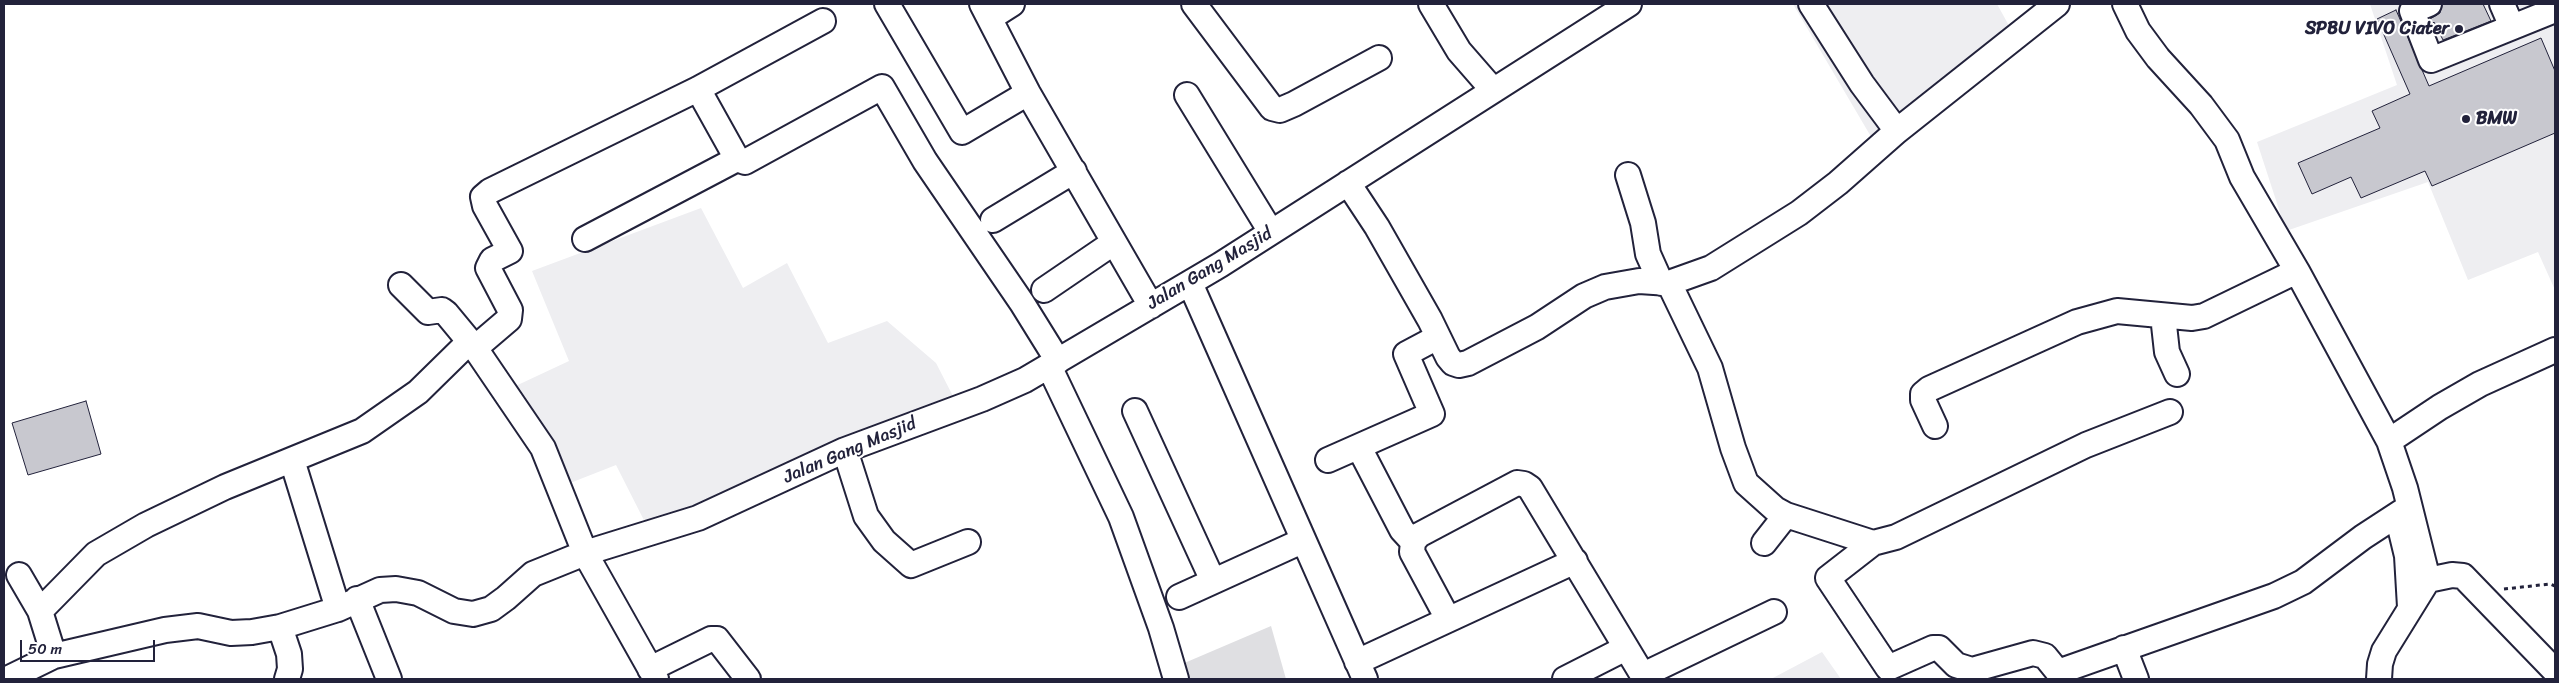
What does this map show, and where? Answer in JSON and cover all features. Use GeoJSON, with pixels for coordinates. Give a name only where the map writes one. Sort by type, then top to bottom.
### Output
{"type":"FeatureCollection","features":[{"type":"Feature","properties":{"kind":"street"},"geometry":{"type":"LineString","coordinates":[[887,4],[962,132],[1028,93]]}},
{"type":"Feature","properties":{"kind":"street"},"geometry":{"type":"LineString","coordinates":[[1012,4],[986,11],[1028,93],[1074,171],[1113,244],[1151,306]]}},
{"type":"Feature","properties":{"kind":"street"},"geometry":{"type":"LineString","coordinates":[[1194,4],[1272,108],[1280,110],[1294,104],[1379,58]]}},
{"type":"Feature","properties":{"kind":"street"},"geometry":{"type":"LineString","coordinates":[[1431,4],[1459,50],[1493,90]]}},
{"type":"Feature","properties":{"kind":"street","name":"Jalan Gang Masjid"},"geometry":{"type":"LineString","coordinates":[[7,679],[54,656],[165,630],[198,626],[231,633],[280,627],[348,604],[380,590],[396,589],[418,593],[454,611],[473,614],[491,609],[533,574],[585,553],[698,518],[846,450],[982,399],[1025,380],[1190,283],[1272,232],[1629,4]]}},
{"type":"Feature","properties":{"kind":"street"},"geometry":{"type":"LineString","coordinates":[[1811,4],[1862,84],[1897,131]]}},
{"type":"Feature","properties":{"kind":"street"},"geometry":{"type":"LineString","coordinates":[[1348,183],[1377,227],[1453,363],[1459,365],[1468,364],[1537,328],[1584,296],[1605,287],[1639,281],[1665,283],[1711,268],[1799,214],[1897,131],[2057,4]]}},
{"type":"Feature","properties":{"kind":"street"},"geometry":{"type":"LineString","coordinates":[[2125,4],[2143,37],[2201,105],[2227,140],[2242,177],[2297,271],[2389,441],[2405,488],[2403,511],[2410,607]]}},
{"type":"Feature","properties":{"kind":"street"},"geometry":{"type":"LineString","coordinates":[[2429,4],[2412,11],[2431,60],[2555,10]]}},
{"type":"Feature","properties":{"kind":"street"},"geometry":{"type":"LineString","coordinates":[[2502,4],[2512,27]]}},
{"type":"Feature","properties":{"kind":"street"},"geometry":{"type":"LineString","coordinates":[[40,610],[96,554],[146,525],[216,491],[362,431],[418,392],[473,344],[509,319],[510,310],[488,268],[492,260],[510,251],[485,206],[483,198],[490,191],[698,89],[824,20]]}},
{"type":"Feature","properties":{"kind":"street"},"geometry":{"type":"LineString","coordinates":[[698,89],[737,159],[745,162],[882,87],[926,161],[1022,303],[1054,363],[1121,517],[1161,628],[1176,679]]}},
{"type":"Feature","properties":{"kind":"street"},"geometry":{"type":"LineString","coordinates":[[1187,95],[1272,232]]}},
{"type":"Feature","properties":{"kind":"street"},"geometry":{"type":"LineString","coordinates":[[586,240],[737,159]]}},
{"type":"Feature","properties":{"kind":"street"},"geometry":{"type":"LineString","coordinates":[[993,220],[1074,171]]}},
{"type":"Feature","properties":{"kind":"street"},"geometry":{"type":"LineString","coordinates":[[1628,175],[1645,233],[1648,254],[1710,368],[1733,448],[1746,483],[1775,509],[1786,515],[1873,543]]}},
{"type":"Feature","properties":{"kind":"street"},"geometry":{"type":"LineString","coordinates":[[1044,290],[1113,244]]}},
{"type":"Feature","properties":{"kind":"street"},"geometry":{"type":"LineString","coordinates":[[1934,426],[1922,400],[1923,394],[1929,389],[2061,329],[2102,314],[2117,311],[2192,318],[2204,316],[2297,271]]}},
{"type":"Feature","properties":{"kind":"street"},"geometry":{"type":"LineString","coordinates":[[1190,283],[1361,671],[1448,619],[1575,561]]}},
{"type":"Feature","properties":{"kind":"street"},"geometry":{"type":"LineString","coordinates":[[401,285],[428,312],[444,312],[473,344],[543,448],[585,553],[653,674],[712,639],[717,639],[748,679]]}},
{"type":"Feature","properties":{"kind":"street"},"geometry":{"type":"LineString","coordinates":[[2163,316],[2166,352],[2177,374]]}},
{"type":"Feature","properties":{"kind":"street"},"geometry":{"type":"LineString","coordinates":[[1328,460],[1432,414],[1406,354],[1438,337]]}},
{"type":"Feature","properties":{"kind":"street"},"geometry":{"type":"LineString","coordinates":[[2389,441],[2440,407],[2480,384],[2555,350]]}},
{"type":"Feature","properties":{"kind":"street"},"geometry":{"type":"LineString","coordinates":[[1135,411],[1213,581]]}},
{"type":"Feature","properties":{"kind":"street"},"geometry":{"type":"LineString","coordinates":[[2170,412],[2086,445],[1904,534],[1873,543],[1828,578],[1888,668],[1933,648],[1939,648],[1956,665],[1972,670],[2033,653],[2045,656],[2059,675],[2124,648],[2274,596],[2303,582],[2363,537],[2403,511]]}},
{"type":"Feature","properties":{"kind":"street"},"geometry":{"type":"LineString","coordinates":[[846,450],[866,516],[884,541],[911,565],[968,542]]}},
{"type":"Feature","properties":{"kind":"street"},"geometry":{"type":"LineString","coordinates":[[1363,455],[1402,530],[1414,542]]}},
{"type":"Feature","properties":{"kind":"street"},"geometry":{"type":"LineString","coordinates":[[292,460],[348,604],[389,679]]}},
{"type":"Feature","properties":{"kind":"street"},"geometry":{"type":"LineString","coordinates":[[1448,619],[1412,552],[1414,542],[1419,535],[1517,483],[1530,488],[1644,677],[1774,612]]}},
{"type":"Feature","properties":{"kind":"street"},"geometry":{"type":"LineString","coordinates":[[2379,679],[2380,664],[2384,650],[2428,580],[2426,567],[2403,511]]}},
{"type":"Feature","properties":{"kind":"street"},"geometry":{"type":"LineString","coordinates":[[1764,543],[1786,515]]}},
{"type":"Feature","properties":{"kind":"street"},"geometry":{"type":"LineString","coordinates":[[1179,597],[1302,540]]}},
{"type":"Feature","properties":{"kind":"street"},"geometry":{"type":"LineString","coordinates":[[19,575],[40,610],[54,656]]}},
{"type":"Feature","properties":{"kind":"street"},"geometry":{"type":"LineString","coordinates":[[2428,580],[2452,575],[2463,576],[2555,671]]}},
{"type":"Feature","properties":{"kind":"street"},"geometry":{"type":"LineString","coordinates":[[280,627],[290,654],[290,669],[287,679]]}},
{"type":"Feature","properties":{"kind":"street"},"geometry":{"type":"LineString","coordinates":[[1565,679],[1626,648]]}},
{"type":"Feature","properties":{"kind":"street"},"geometry":{"type":"LineString","coordinates":[[2124,648],[2136,679]]}},
{"type":"Feature","properties":{"kind":"path"},"geometry":{"type":"LineString","coordinates":[[2480,592],[2543,584],[2555,586]]}},
{"type":"Feature","properties":{"kind":"shaded area"},"geometry":{"type":"Polygon","coordinates":[[[1793,4],[1997,4],[2013,33],[1880,152],[1793,4]]]}},
{"type":"Feature","properties":{"kind":"shaded area"},"geometry":{"type":"Polygon","coordinates":[[[2370,4],[2555,4],[2555,290],[2538,252],[2468,280],[2428,182],[2286,231],[2257,142],[2397,85],[2370,4]]]}},
{"type":"Feature","properties":{"kind":"shaded area"},"geometry":{"type":"Polygon","coordinates":[[[701,208],[743,288],[787,263],[828,343],[887,321],[936,363],[957,404],[655,542],[616,465],[560,487],[507,390],[569,361],[532,271],[701,208]]]}},
{"type":"Feature","properties":{"kind":"shaded area"},"geometry":{"type":"Polygon","coordinates":[[[1271,626],[1286,679],[1172,679],[1175,667],[1271,626]]]}},
{"type":"Feature","properties":{"kind":"shaded area"},"geometry":{"type":"Polygon","coordinates":[[[1822,652],[1841,679],[1771,679],[1822,652]]]}},
{"type":"Feature","properties":{"kind":"building"},"geometry":{"type":"Polygon","coordinates":[[[2442,4],[2483,4],[2491,21],[2443,40],[2434,22],[2432,24],[2430,19],[2440,13],[2442,4]]]}},
{"type":"Feature","properties":{"kind":"building","name":"BMW"},"geometry":{"type":"Polygon","coordinates":[[[2396,10],[2429,86],[2541,38],[2555,71],[2555,133],[2432,186],[2425,171],[2361,198],[2351,177],[2312,194],[2298,163],[2380,128],[2372,111],[2410,94],[2377,19],[2396,10]]]}},
{"type":"Feature","properties":{"kind":"building"},"geometry":{"type":"Polygon","coordinates":[[[86,401],[101,454],[28,475],[12,423],[86,401]]]}},
{"type":"Feature","properties":{"kind":"place","name":"SPBU VIVO Ciater"},"geometry":{"type":"Point","coordinates":[2459,29]}},
{"type":"Feature","properties":{"kind":"place","name":"BMW"},"geometry":{"type":"Point","coordinates":[2466,119]}}]}
